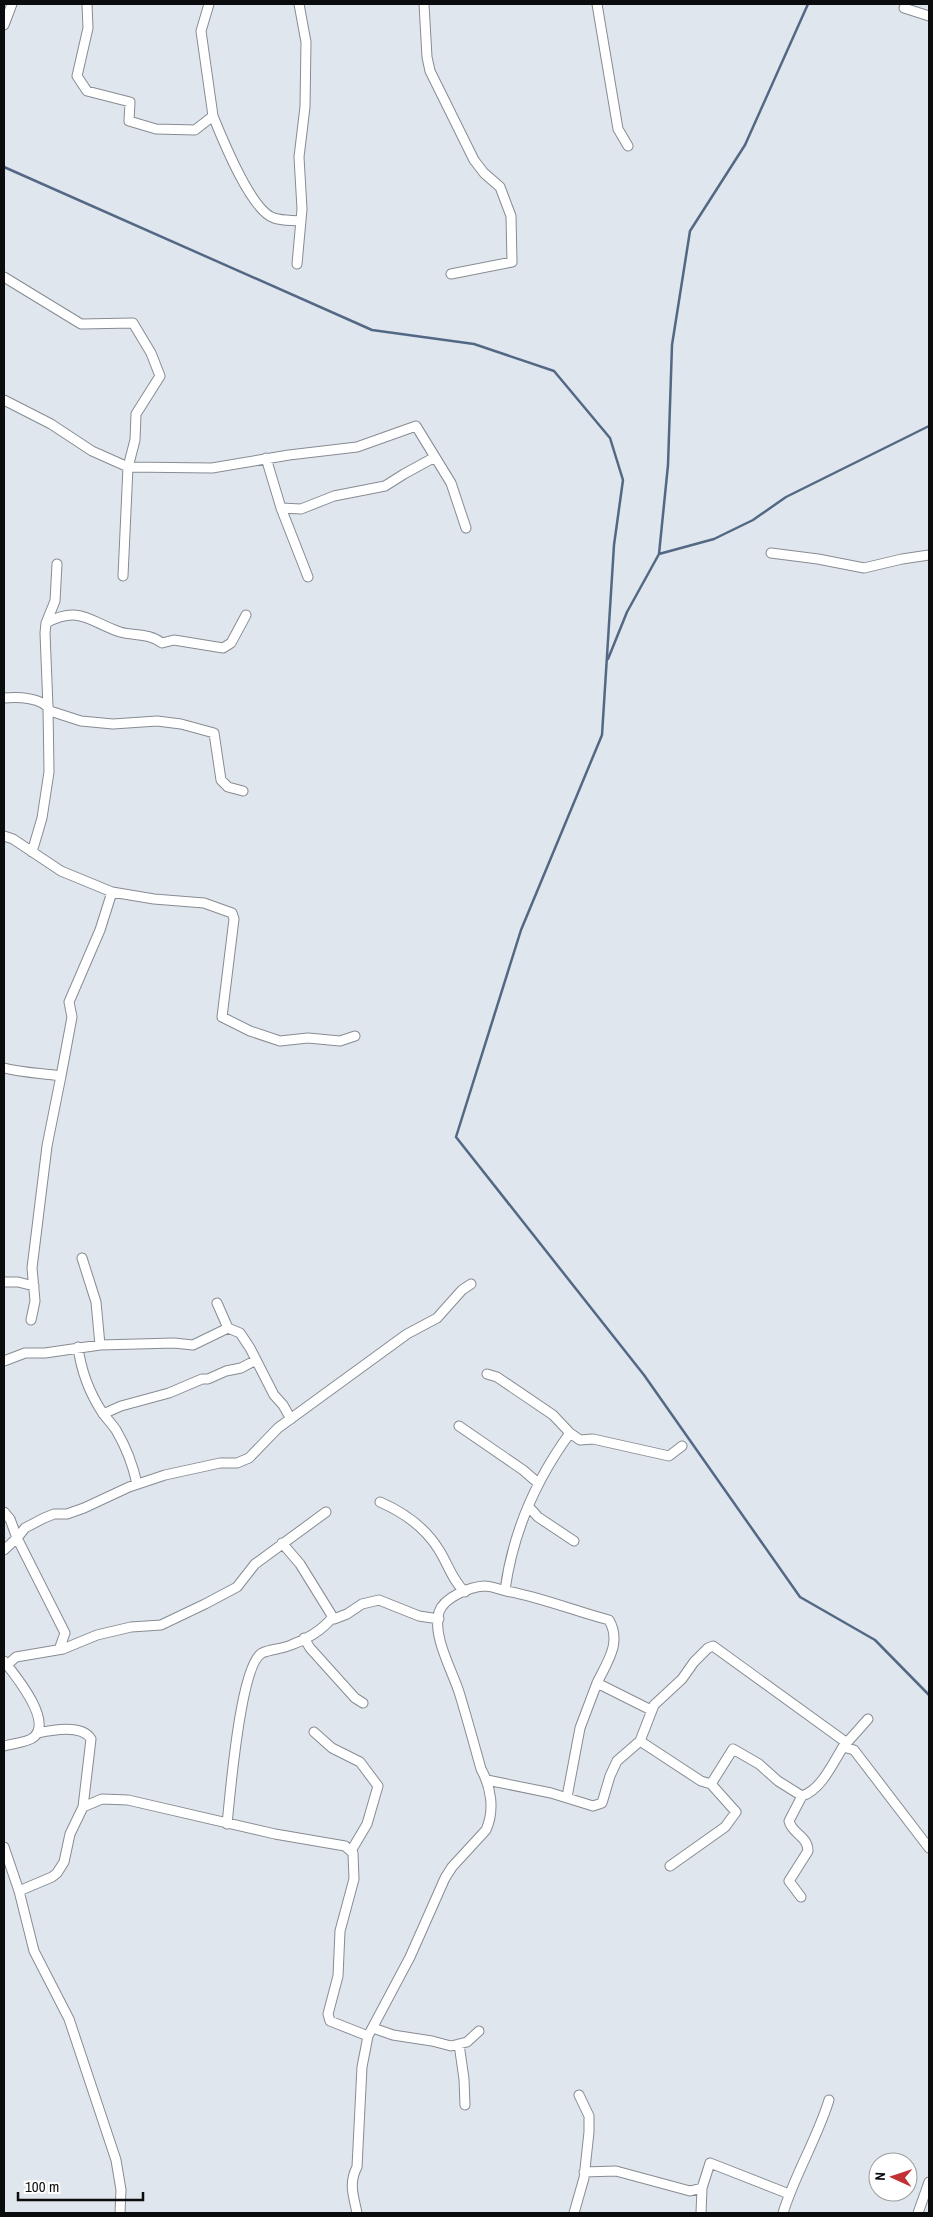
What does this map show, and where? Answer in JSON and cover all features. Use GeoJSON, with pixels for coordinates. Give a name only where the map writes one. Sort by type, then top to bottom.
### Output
{"type":"FeatureCollection","features":[{"type":"Feature","properties":{"kind":"street"},"geometry":{"type":"LineString","coordinates":[[4,25],[12,4]]}},
{"type":"Feature","properties":{"kind":"street"},"geometry":{"type":"LineString","coordinates":[[87,4],[88,28],[77,76],[87,91],[130,102],[130,121],[156,129],[195,130],[213,116]]}},
{"type":"Feature","properties":{"kind":"street"},"geometry":{"type":"LineString","coordinates":[[209,4],[201,31],[213,116],[230,158],[254,200],[272,218],[301,221]]}},
{"type":"Feature","properties":{"kind":"street"},"geometry":{"type":"LineString","coordinates":[[297,264],[301,221],[299,157],[305,107],[306,42],[300,4]]}},
{"type":"Feature","properties":{"kind":"street"},"geometry":{"type":"LineString","coordinates":[[424,4],[426,57],[430,71],[474,160],[484,174],[500,187],[511,216],[512,262],[451,274]]}},
{"type":"Feature","properties":{"kind":"street"},"geometry":{"type":"LineString","coordinates":[[597,4],[618,130],[628,146]]}},
{"type":"Feature","properties":{"kind":"street"},"geometry":{"type":"LineString","coordinates":[[904,8],[929,16]]}},
{"type":"Feature","properties":{"kind":"street"},"geometry":{"type":"LineString","coordinates":[[4,277],[81,324],[133,323],[151,353],[160,376],[136,414],[135,440],[128,468],[123,576]]}},
{"type":"Feature","properties":{"kind":"street"},"geometry":{"type":"LineString","coordinates":[[4,399],[51,424],[92,452],[128,468],[212,468],[266,458],[358,447],[416,426],[451,483],[466,528]]}},
{"type":"Feature","properties":{"kind":"street"},"geometry":{"type":"LineString","coordinates":[[266,458],[281,508],[308,577]]}},
{"type":"Feature","properties":{"kind":"street"},"geometry":{"type":"LineString","coordinates":[[281,508],[301,509],[334,496],[385,486],[435,458]]}},
{"type":"Feature","properties":{"kind":"street"},"geometry":{"type":"LineString","coordinates":[[771,553],[818,558],[864,568],[902,558],[929,555]]}},
{"type":"Feature","properties":{"kind":"street"},"geometry":{"type":"LineString","coordinates":[[32,852],[42,818],[49,772],[45,640],[46,623],[55,601],[57,564]]}},
{"type":"Feature","properties":{"kind":"street"},"geometry":{"type":"LineString","coordinates":[[46,623],[58,617],[75,614],[90,618],[121,632],[146,635],[162,643],[174,640],[223,648],[231,643],[246,615]]}},
{"type":"Feature","properties":{"kind":"street"},"geometry":{"type":"LineString","coordinates":[[4,698],[15,697],[33,700],[48,707],[50,711],[81,721],[113,724],[157,721],[181,724],[214,733],[221,780],[228,787],[243,791]]}},
{"type":"Feature","properties":{"kind":"street"},"geometry":{"type":"LineString","coordinates":[[4,836],[13,839],[61,872],[112,892],[154,899],[204,903],[232,913],[234,919],[222,1017],[250,1032],[280,1041],[308,1038],[340,1041],[355,1036]]}},
{"type":"Feature","properties":{"kind":"street"},"geometry":{"type":"LineString","coordinates":[[31,1320],[35,1301],[32,1268],[47,1146],[72,1017],[69,1002],[100,930],[112,892]]}},
{"type":"Feature","properties":{"kind":"street"},"geometry":{"type":"LineString","coordinates":[[4,1068],[22,1073],[43,1073],[61,1076]]}},
{"type":"Feature","properties":{"kind":"street"},"geometry":{"type":"LineString","coordinates":[[82,1258],[96,1302],[100,1345]]}},
{"type":"Feature","properties":{"kind":"street"},"geometry":{"type":"LineString","coordinates":[[4,1282],[18,1282],[34,1286]]}},
{"type":"Feature","properties":{"kind":"street"},"geometry":{"type":"LineString","coordinates":[[4,1550],[25,1528],[54,1514],[67,1514],[84,1508],[137,1484],[200,1467],[220,1463],[237,1463],[249,1458],[278,1428],[407,1334],[437,1318],[462,1290],[471,1284]]}},
{"type":"Feature","properties":{"kind":"street"},"geometry":{"type":"LineString","coordinates":[[217,1303],[228,1328],[240,1333],[274,1395],[284,1405],[291,1419]]}},
{"type":"Feature","properties":{"kind":"street"},"geometry":{"type":"LineString","coordinates":[[4,1361],[25,1353],[45,1353],[100,1345],[174,1343],[193,1345],[228,1328]]}},
{"type":"Feature","properties":{"kind":"street"},"geometry":{"type":"LineString","coordinates":[[78,1347],[80,1363],[86,1379],[103,1414],[116,1430],[132,1462],[137,1484]]}},
{"type":"Feature","properties":{"kind":"street"},"geometry":{"type":"LineString","coordinates":[[103,1414],[121,1406],[169,1393],[202,1378],[208,1379],[226,1370],[241,1368],[256,1360]]}},
{"type":"Feature","properties":{"kind":"street"},"geometry":{"type":"LineString","coordinates":[[486,1374],[497,1377],[553,1415],[570,1433],[580,1440],[607,1441],[669,1456],[682,1446]]}},
{"type":"Feature","properties":{"kind":"street"},"geometry":{"type":"LineString","coordinates":[[459,1426],[523,1470],[538,1483]]}},
{"type":"Feature","properties":{"kind":"street"},"geometry":{"type":"LineString","coordinates":[[505,1590],[514,1542],[528,1506],[538,1483],[570,1433]]}},
{"type":"Feature","properties":{"kind":"street"},"geometry":{"type":"LineString","coordinates":[[380,1502],[394,1508],[416,1523],[438,1549],[453,1578],[465,1592]]}},
{"type":"Feature","properties":{"kind":"street"},"geometry":{"type":"LineString","coordinates":[[528,1506],[538,1517],[574,1541]]}},
{"type":"Feature","properties":{"kind":"street"},"geometry":{"type":"LineString","coordinates":[[4,1512],[10,1519],[17,1538],[63,1628],[65,1633],[60,1647],[63,1650]]}},
{"type":"Feature","properties":{"kind":"street"},"geometry":{"type":"LineString","coordinates":[[4,1746],[32,1738],[37,1733],[39,1724],[35,1708],[22,1684],[6,1667],[16,1657],[63,1650],[97,1635],[130,1627],[161,1625],[237,1587],[256,1564],[326,1512]]}},
{"type":"Feature","properties":{"kind":"street"},"geometry":{"type":"LineString","coordinates":[[282,1543],[300,1564],[332,1618]]}},
{"type":"Feature","properties":{"kind":"street"},"geometry":{"type":"LineString","coordinates":[[357,2213],[353,2204],[353,2174],[357,2167],[362,2067],[371,2032],[410,1957],[445,1878],[452,1867],[486,1830],[489,1824],[491,1799],[487,1780],[481,1769],[458,1690],[443,1651],[439,1619],[440,1612],[449,1599],[485,1586],[525,1594],[576,1612],[609,1620],[614,1628],[615,1645],[597,1683],[580,1728],[567,1797]]}},
{"type":"Feature","properties":{"kind":"street"},"geometry":{"type":"LineString","coordinates":[[227,1824],[236,1739],[243,1700],[255,1661],[261,1654],[291,1645],[324,1628],[332,1618],[347,1614],[362,1604],[380,1600],[419,1616],[439,1619]]}},
{"type":"Feature","properties":{"kind":"street"},"geometry":{"type":"LineString","coordinates":[[304,1638],[310,1648],[355,1698],[363,1703]]}},
{"type":"Feature","properties":{"kind":"street"},"geometry":{"type":"LineString","coordinates":[[487,1780],[504,1782],[567,1797],[592,1806],[602,1803],[610,1776],[617,1762],[640,1741],[651,1710],[660,1698],[682,1680],[694,1662],[708,1648],[713,1646],[854,1750],[929,1848]]}},
{"type":"Feature","properties":{"kind":"street"},"geometry":{"type":"LineString","coordinates":[[597,1683],[651,1710]]}},
{"type":"Feature","properties":{"kind":"street"},"geometry":{"type":"LineString","coordinates":[[801,1897],[790,1881],[808,1852],[808,1846],[804,1838],[790,1828],[789,1821],[802,1796],[810,1793],[827,1773],[845,1745],[868,1719]]}},
{"type":"Feature","properties":{"kind":"street"},"geometry":{"type":"LineString","coordinates":[[19,1891],[52,1877],[58,1873],[64,1862],[70,1834],[83,1807],[91,1739],[82,1732],[71,1730],[53,1730],[37,1733]]}},
{"type":"Feature","properties":{"kind":"street"},"geometry":{"type":"LineString","coordinates":[[314,1732],[332,1748],[360,1762],[378,1786],[367,1824],[351,1851]]}},
{"type":"Feature","properties":{"kind":"street"},"geometry":{"type":"LineString","coordinates":[[640,1741],[701,1780],[711,1784],[736,1812],[725,1827],[670,1866]]}},
{"type":"Feature","properties":{"kind":"street"},"geometry":{"type":"LineString","coordinates":[[711,1784],[733,1749],[759,1764],[778,1781],[802,1796]]}},
{"type":"Feature","properties":{"kind":"street"},"geometry":{"type":"LineString","coordinates":[[83,1807],[102,1799],[128,1800],[227,1824],[344,1846],[353,1853],[355,1868],[354,1879],[340,1931],[338,1976],[328,2014],[330,2021],[371,2032],[432,2041],[445,2045],[467,2042],[478,2031]]}},
{"type":"Feature","properties":{"kind":"street"},"geometry":{"type":"LineString","coordinates":[[4,1847],[19,1891],[34,1951],[68,2019],[116,2160],[121,2190],[120,2213]]}},
{"type":"Feature","properties":{"kind":"street"},"geometry":{"type":"LineString","coordinates":[[459,2044],[464,2079],[465,2105]]}},
{"type":"Feature","properties":{"kind":"street"},"geometry":{"type":"LineString","coordinates":[[574,2213],[584,2172],[589,2116],[579,2096]]}},
{"type":"Feature","properties":{"kind":"street"},"geometry":{"type":"LineString","coordinates":[[783,2213],[789,2194],[824,2118],[829,2100]]}},
{"type":"Feature","properties":{"kind":"street"},"geometry":{"type":"LineString","coordinates":[[701,2213],[702,2188],[710,2163],[789,2194]]}},
{"type":"Feature","properties":{"kind":"street"},"geometry":{"type":"LineString","coordinates":[[584,2172],[616,2171],[690,2191],[702,2188]]}},
{"type":"Feature","properties":{"kind":"street"},"geometry":{"type":"LineString","coordinates":[[918,2213],[929,2182]]}},
{"type":"Feature","properties":{"kind":"waterway"},"geometry":{"type":"LineString","coordinates":[[608,659],[627,612],[659,554],[668,465],[672,345],[690,231],[745,145],[808,4]]}},
{"type":"Feature","properties":{"kind":"waterway"},"geometry":{"type":"LineString","coordinates":[[4,167],[372,330],[474,344],[554,371],[610,438],[623,480],[614,545],[602,735],[521,930],[456,1137],[644,1375],[800,1597],[875,1640],[929,1695]]}},
{"type":"Feature","properties":{"kind":"waterway"},"geometry":{"type":"LineString","coordinates":[[659,554],[714,539],[753,520],[786,497],[929,426]]}}]}
